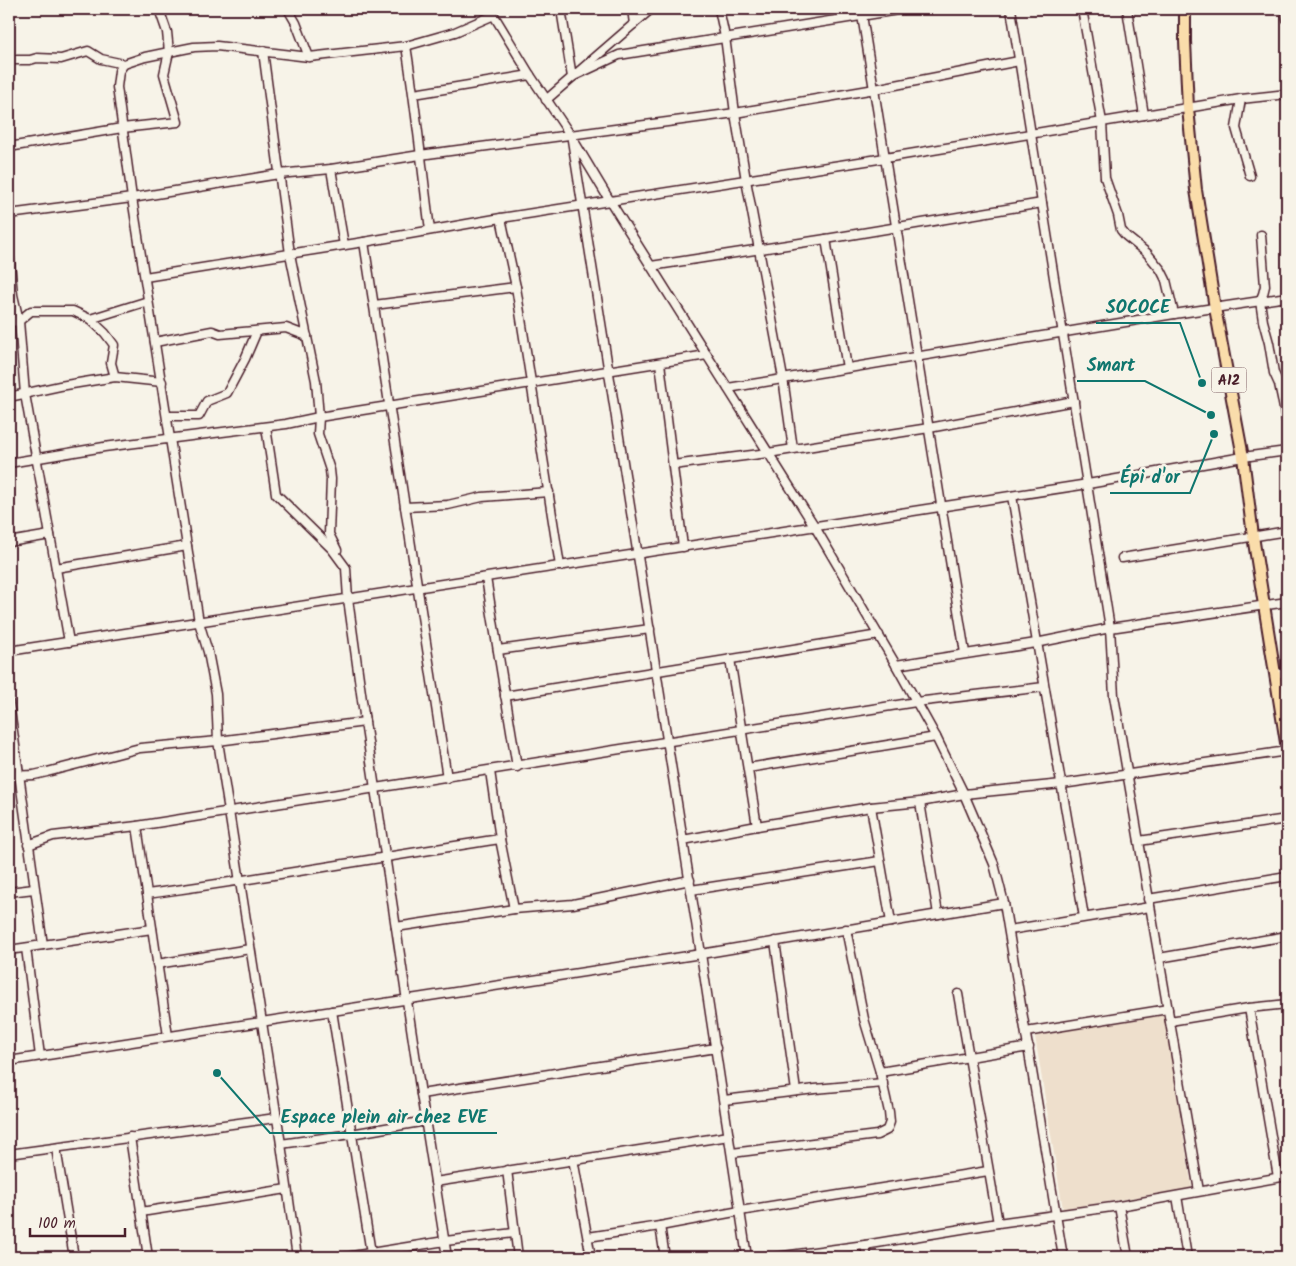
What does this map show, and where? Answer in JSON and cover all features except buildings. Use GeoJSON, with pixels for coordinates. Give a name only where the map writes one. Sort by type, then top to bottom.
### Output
{"type":"FeatureCollection","features":[{"type":"Feature","properties":{"kind":"main road","name":"A12"},"geometry":{"type":"LineString","coordinates":[[1185,9],[1188,108],[1196,190],[1215,308],[1243,457],[1287,750]]}},
{"type":"Feature","properties":{"kind":"street"},"geometry":{"type":"LineString","coordinates":[[9,147],[122,128],[178,122],[164,74],[168,52],[167,32],[159,9]]}},
{"type":"Feature","properties":{"kind":"street"},"geometry":{"type":"LineString","coordinates":[[288,9],[296,22],[309,57]]}},
{"type":"Feature","properties":{"kind":"street"},"geometry":{"type":"LineString","coordinates":[[560,9],[572,78]]}},
{"type":"Feature","properties":{"kind":"street"},"geometry":{"type":"LineString","coordinates":[[632,9],[634,24]]}},
{"type":"Feature","properties":{"kind":"street"},"geometry":{"type":"LineString","coordinates":[[546,100],[650,9]]}},
{"type":"Feature","properties":{"kind":"street"},"geometry":{"type":"LineString","coordinates":[[719,9],[725,37],[746,180],[793,449]]}},
{"type":"Feature","properties":{"kind":"street"},"geometry":{"type":"LineString","coordinates":[[572,78],[619,55],[862,12],[904,9]]}},
{"type":"Feature","properties":{"kind":"street"},"geometry":{"type":"LineString","coordinates":[[1011,9],[1110,628],[1114,696],[1199,1191]]}},
{"type":"Feature","properties":{"kind":"street"},"geometry":{"type":"LineString","coordinates":[[1082,9],[1102,122],[1105,178],[1118,215],[1121,230],[1148,253],[1161,270],[1166,280],[1174,314]]}},
{"type":"Feature","properties":{"kind":"street"},"geometry":{"type":"LineString","coordinates":[[1127,9],[1144,115]]}},
{"type":"Feature","properties":{"kind":"street"},"geometry":{"type":"LineString","coordinates":[[1286,9],[1287,19]]}},
{"type":"Feature","properties":{"kind":"street"},"geometry":{"type":"LineString","coordinates":[[9,60],[61,59],[88,51],[101,59],[124,64],[145,56],[194,47],[217,46],[309,57],[406,46],[455,32],[492,12],[816,527],[936,737],[964,794],[994,864],[1004,903],[1063,1257]]}},
{"type":"Feature","properties":{"kind":"street"},"geometry":{"type":"LineString","coordinates":[[862,12],[965,653]]}},
{"type":"Feature","properties":{"kind":"street"},"geometry":{"type":"LineString","coordinates":[[406,46],[414,94],[430,230]]}},
{"type":"Feature","properties":{"kind":"street"},"geometry":{"type":"LineString","coordinates":[[263,51],[290,254],[316,381],[319,417],[318,434],[328,461],[331,479],[329,534],[346,568],[348,599],[365,722],[447,1257]]}},
{"type":"Feature","properties":{"kind":"street"},"geometry":{"type":"LineString","coordinates":[[9,214],[132,198],[279,174],[331,169],[735,113],[875,89],[1019,61]]}},
{"type":"Feature","properties":{"kind":"street"},"geometry":{"type":"LineString","coordinates":[[124,64],[119,71],[117,81],[132,198],[199,622],[208,652],[216,694],[218,741],[281,1144],[296,1257]]}},
{"type":"Feature","properties":{"kind":"street"},"geometry":{"type":"LineString","coordinates":[[414,94],[530,75]]}},
{"type":"Feature","properties":{"kind":"street"},"geometry":{"type":"LineString","coordinates":[[145,277],[1242,99],[1287,94]]}},
{"type":"Feature","properties":{"kind":"street"},"geometry":{"type":"LineString","coordinates":[[1242,99],[1236,128],[1250,176]]}},
{"type":"Feature","properties":{"kind":"street"},"geometry":{"type":"LineString","coordinates":[[571,136],[702,954],[747,1257]]}},
{"type":"Feature","properties":{"kind":"street"},"geometry":{"type":"LineString","coordinates":[[331,169],[344,245]]}},
{"type":"Feature","properties":{"kind":"street"},"geometry":{"type":"LineString","coordinates":[[651,266],[826,240],[1042,203]]}},
{"type":"Feature","properties":{"kind":"street"},"geometry":{"type":"LineString","coordinates":[[501,218],[516,286],[560,566]]}},
{"type":"Feature","properties":{"kind":"street"},"geometry":{"type":"LineString","coordinates":[[1261,236],[1265,286],[1260,301],[1274,373],[1279,384],[1287,426]]}},
{"type":"Feature","properties":{"kind":"street"},"geometry":{"type":"LineString","coordinates":[[826,240],[848,368]]}},
{"type":"Feature","properties":{"kind":"street"},"geometry":{"type":"LineString","coordinates":[[364,242],[447,778]]}},
{"type":"Feature","properties":{"kind":"street"},"geometry":{"type":"LineString","coordinates":[[9,251],[19,321],[25,394],[69,642]]}},
{"type":"Feature","properties":{"kind":"street"},"geometry":{"type":"LineString","coordinates":[[374,305],[516,286]]}},
{"type":"Feature","properties":{"kind":"street"},"geometry":{"type":"LineString","coordinates":[[728,388],[1287,297]]}},
{"type":"Feature","properties":{"kind":"street"},"geometry":{"type":"LineString","coordinates":[[90,319],[148,301]]}},
{"type":"Feature","properties":{"kind":"street"},"geometry":{"type":"LineString","coordinates":[[9,322],[19,321],[31,311],[73,311],[90,319],[105,332],[114,345],[112,363],[115,377]]}},
{"type":"Feature","properties":{"kind":"street"},"geometry":{"type":"LineString","coordinates":[[155,342],[212,332],[220,334],[286,328],[307,336]]}},
{"type":"Feature","properties":{"kind":"street"},"geometry":{"type":"LineString","coordinates":[[167,416],[199,416],[207,401],[227,393],[257,331]]}},
{"type":"Feature","properties":{"kind":"street"},"geometry":{"type":"LineString","coordinates":[[9,463],[170,438],[286,424],[319,417],[707,355]]}},
{"type":"Feature","properties":{"kind":"street"},"geometry":{"type":"LineString","coordinates":[[660,363],[683,547]]}},
{"type":"Feature","properties":{"kind":"street"},"geometry":{"type":"LineString","coordinates":[[9,397],[115,377],[162,382]]}},
{"type":"Feature","properties":{"kind":"street"},"geometry":{"type":"LineString","coordinates":[[673,465],[768,453],[929,428],[1074,402]]}},
{"type":"Feature","properties":{"kind":"street"},"geometry":{"type":"LineString","coordinates":[[266,427],[276,494],[332,549],[346,568]]}},
{"type":"Feature","properties":{"kind":"street"},"geometry":{"type":"LineString","coordinates":[[9,652],[816,527],[1287,451]]}},
{"type":"Feature","properties":{"kind":"street"},"geometry":{"type":"LineString","coordinates":[[405,507],[448,506],[482,497],[549,492]]}},
{"type":"Feature","properties":{"kind":"street"},"geometry":{"type":"LineString","coordinates":[[1012,496],[1084,917]]}},
{"type":"Feature","properties":{"kind":"street"},"geometry":{"type":"LineString","coordinates":[[1122,558],[1287,532]]}},
{"type":"Feature","properties":{"kind":"street"},"geometry":{"type":"LineString","coordinates":[[9,542],[50,535]]}},
{"type":"Feature","properties":{"kind":"street"},"geometry":{"type":"LineString","coordinates":[[56,568],[187,546]]}},
{"type":"Feature","properties":{"kind":"street"},"geometry":{"type":"LineString","coordinates":[[486,578],[517,766]]}},
{"type":"Feature","properties":{"kind":"street"},"geometry":{"type":"LineString","coordinates":[[896,665],[1036,643],[1110,628],[1287,602]]}},
{"type":"Feature","properties":{"kind":"street"},"geometry":{"type":"LineString","coordinates":[[498,650],[650,629]]}},
{"type":"Feature","properties":{"kind":"street"},"geometry":{"type":"LineString","coordinates":[[505,696],[878,635]]}},
{"type":"Feature","properties":{"kind":"street"},"geometry":{"type":"LineString","coordinates":[[730,659],[757,826]]}},
{"type":"Feature","properties":{"kind":"street"},"geometry":{"type":"LineString","coordinates":[[1276,674],[1287,672]]}},
{"type":"Feature","properties":{"kind":"street"},"geometry":{"type":"LineString","coordinates":[[28,845],[53,836],[138,826],[229,812],[916,702],[1044,687]]}},
{"type":"Feature","properties":{"kind":"street"},"geometry":{"type":"LineString","coordinates":[[9,703],[42,945]]}},
{"type":"Feature","properties":{"kind":"street"},"geometry":{"type":"LineString","coordinates":[[9,776],[34,775],[140,748],[218,741],[365,722]]}},
{"type":"Feature","properties":{"kind":"street"},"geometry":{"type":"LineString","coordinates":[[748,768],[936,737]]}},
{"type":"Feature","properties":{"kind":"street"},"geometry":{"type":"LineString","coordinates":[[683,840],[871,807],[1128,775],[1287,750]]}},
{"type":"Feature","properties":{"kind":"street"},"geometry":{"type":"LineString","coordinates":[[490,771],[500,839],[514,909]]}},
{"type":"Feature","properties":{"kind":"street"},"geometry":{"type":"LineString","coordinates":[[920,802],[938,914]]}},
{"type":"Feature","properties":{"kind":"street"},"geometry":{"type":"LineString","coordinates":[[871,807],[891,922]]}},
{"type":"Feature","properties":{"kind":"street"},"geometry":{"type":"LineString","coordinates":[[1139,841],[1287,819]]}},
{"type":"Feature","properties":{"kind":"street"},"geometry":{"type":"LineString","coordinates":[[138,826],[168,1036]]}},
{"type":"Feature","properties":{"kind":"street"},"geometry":{"type":"LineString","coordinates":[[147,894],[500,839]]}},
{"type":"Feature","properties":{"kind":"street"},"geometry":{"type":"LineString","coordinates":[[691,890],[880,861]]}},
{"type":"Feature","properties":{"kind":"street"},"geometry":{"type":"LineString","coordinates":[[1009,930],[1084,917],[1287,876]]}},
{"type":"Feature","properties":{"kind":"street"},"geometry":{"type":"LineString","coordinates":[[396,928],[514,909],[573,904],[690,880]]}},
{"type":"Feature","properties":{"kind":"street"},"geometry":{"type":"LineString","coordinates":[[9,892],[34,889]]}},
{"type":"Feature","properties":{"kind":"street"},"geometry":{"type":"LineString","coordinates":[[9,1061],[702,954],[1004,903]]}},
{"type":"Feature","properties":{"kind":"street"},"geometry":{"type":"LineString","coordinates":[[9,950],[152,929]]}},
{"type":"Feature","properties":{"kind":"street"},"geometry":{"type":"LineString","coordinates":[[732,1153],[878,1135],[887,1130],[890,1122],[889,1112],[883,1083],[864,1020],[846,930]]}},
{"type":"Feature","properties":{"kind":"street"},"geometry":{"type":"LineString","coordinates":[[1158,958],[1287,936]]}},
{"type":"Feature","properties":{"kind":"street"},"geometry":{"type":"LineString","coordinates":[[775,941],[796,1091]]}},
{"type":"Feature","properties":{"kind":"street"},"geometry":{"type":"LineString","coordinates":[[26,948],[40,1056]]}},
{"type":"Feature","properties":{"kind":"street"},"geometry":{"type":"LineString","coordinates":[[157,964],[250,949]]}},
{"type":"Feature","properties":{"kind":"street"},"geometry":{"type":"LineString","coordinates":[[958,994],[998,1224]]}},
{"type":"Feature","properties":{"kind":"street"},"geometry":{"type":"LineString","coordinates":[[1170,1021],[1249,1008],[1287,1004]]}},
{"type":"Feature","properties":{"kind":"street"},"geometry":{"type":"LineString","coordinates":[[1249,1008],[1278,1177]]}},
{"type":"Feature","properties":{"kind":"street"},"geometry":{"type":"LineString","coordinates":[[1026,1032],[1168,1009]]}},
{"type":"Feature","properties":{"kind":"street"},"geometry":{"type":"LineString","coordinates":[[332,1011],[371,1253]]}},
{"type":"Feature","properties":{"kind":"street"},"geometry":{"type":"LineString","coordinates":[[880,1072],[1029,1047]]}},
{"type":"Feature","properties":{"kind":"street"},"geometry":{"type":"LineString","coordinates":[[421,1094],[716,1048]]}},
{"type":"Feature","properties":{"kind":"street"},"geometry":{"type":"LineString","coordinates":[[724,1100],[883,1083]]}},
{"type":"Feature","properties":{"kind":"street"},"geometry":{"type":"LineString","coordinates":[[9,1154],[276,1118]]}},
{"type":"Feature","properties":{"kind":"street"},"geometry":{"type":"LineString","coordinates":[[281,1144],[426,1121]]}},
{"type":"Feature","properties":{"kind":"street"},"geometry":{"type":"LineString","coordinates":[[435,1182],[729,1136]]}},
{"type":"Feature","properties":{"kind":"street"},"geometry":{"type":"LineString","coordinates":[[130,1138],[148,1257]]}},
{"type":"Feature","properties":{"kind":"street"},"geometry":{"type":"LineString","coordinates":[[56,1148],[74,1257]]}},
{"type":"Feature","properties":{"kind":"street"},"geometry":{"type":"LineString","coordinates":[[574,1159],[591,1257]]}},
{"type":"Feature","properties":{"kind":"street"},"geometry":{"type":"LineString","coordinates":[[507,1170],[518,1257]]}},
{"type":"Feature","properties":{"kind":"street"},"geometry":{"type":"LineString","coordinates":[[588,1237],[988,1171]]}},
{"type":"Feature","properties":{"kind":"street"},"geometry":{"type":"LineString","coordinates":[[776,1257],[865,1246],[1119,1206],[1287,1176]]}},
{"type":"Feature","properties":{"kind":"street"},"geometry":{"type":"LineString","coordinates":[[141,1212],[287,1189]]}},
{"type":"Feature","properties":{"kind":"street"},"geometry":{"type":"LineString","coordinates":[[1177,1196],[1187,1257]]}},
{"type":"Feature","properties":{"kind":"street"},"geometry":{"type":"LineString","coordinates":[[1119,1206],[1128,1257]]}},
{"type":"Feature","properties":{"kind":"street"},"geometry":{"type":"LineString","coordinates":[[660,1226],[665,1257]]}},
{"type":"Feature","properties":{"kind":"street"},"geometry":{"type":"LineString","coordinates":[[346,1257],[514,1232]]}},
{"type":"Feature","properties":{"kind":"street"},"geometry":{"type":"LineString","coordinates":[[865,1246],[867,1257]]}},
{"type":"Feature","properties":{"kind":"shaded area"},"geometry":{"type":"Polygon","coordinates":[[[1164,1015],[1192,1188],[1063,1209],[1035,1036],[1164,1015]]]}},
{"type":"Feature","properties":{"kind":"place","name":"SOCOCE"},"geometry":{"type":"Point","coordinates":[1202,383]}},
{"type":"Feature","properties":{"kind":"place","name":"Smart"},"geometry":{"type":"Point","coordinates":[1211,415]}},
{"type":"Feature","properties":{"kind":"place","name":"Épi d'or"},"geometry":{"type":"Point","coordinates":[1214,434]}},
{"type":"Feature","properties":{"kind":"place","name":"Espace plein air chez EVE"},"geometry":{"type":"Point","coordinates":[217,1073]}}]}
